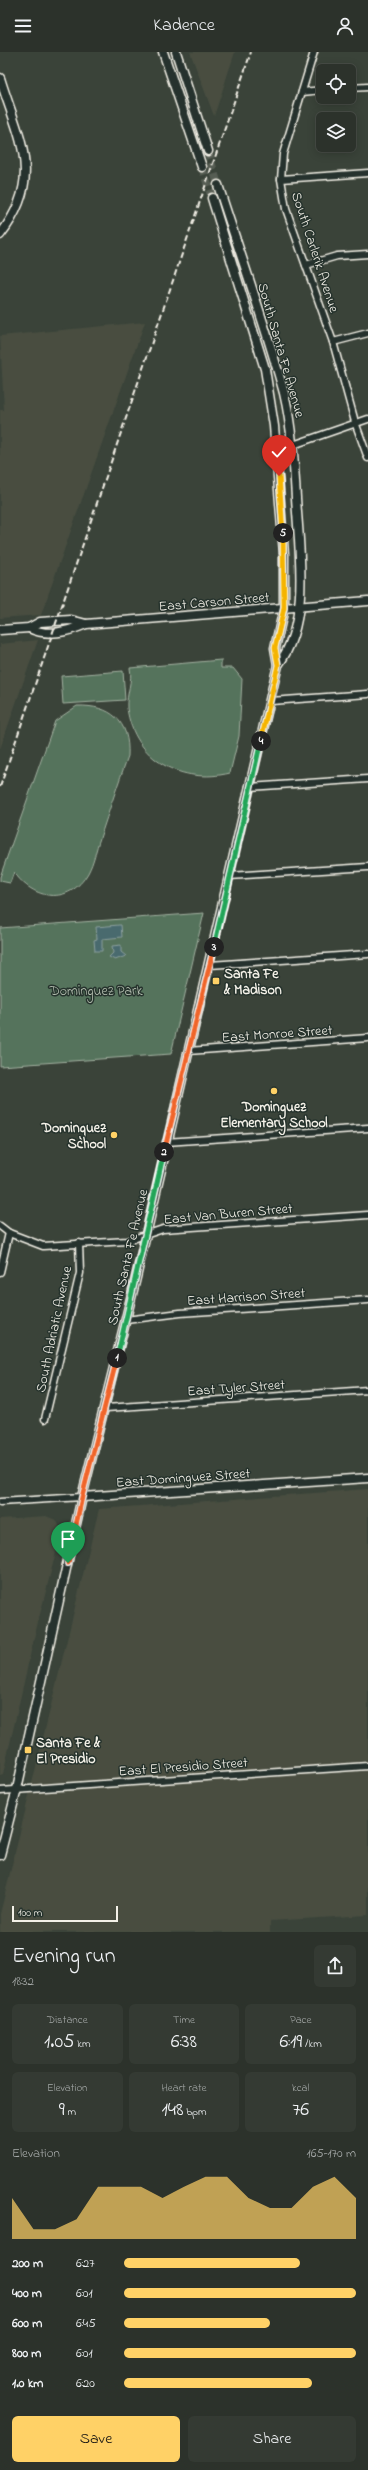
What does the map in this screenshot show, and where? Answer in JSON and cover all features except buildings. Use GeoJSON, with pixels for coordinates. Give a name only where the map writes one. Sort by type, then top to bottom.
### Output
{"type":"FeatureCollection","features":[{"type":"Feature","properties":{"kind":"main road"},"geometry":{"type":"LineString","coordinates":[[163,52],[202,167]]}},
{"type":"Feature","properties":{"kind":"main road"},"geometry":{"type":"LineString","coordinates":[[176,52],[208,151]]}},
{"type":"Feature","properties":{"kind":"main road"},"geometry":{"type":"LineString","coordinates":[[0,78],[23,146],[26,165],[22,201],[12,220],[0,235]]}},
{"type":"Feature","properties":{"kind":"main road","name":"South Santa Fe Avenue"},"geometry":{"type":"LineString","coordinates":[[218,185],[280,379],[293,445],[300,551],[298,606],[288,652],[278,665]]}},
{"type":"Feature","properties":{"kind":"main road","name":"South Santa Fe Avenue"},"geometry":{"type":"LineString","coordinates":[[0,1855],[17,1790],[82,1497],[106,1408],[166,1142],[210,965],[249,787],[271,701],[278,665],[275,648],[284,608],[284,546],[276,444],[265,369],[212,198]]}},
{"type":"Feature","properties":{"kind":"main road","name":"East Carson Street"},"geometry":{"type":"LineString","coordinates":[[0,630],[29,628],[40,622],[71,620],[86,624],[368,601]]}},
{"type":"Feature","properties":{"kind":"main road","name":"East Dominguez Street"},"geometry":{"type":"LineString","coordinates":[[82,1497],[368,1478]]}},
{"type":"Feature","properties":{"kind":"street","name":"South Carlerik Avenue"},"geometry":{"type":"LineString","coordinates":[[314,52],[283,154],[281,178],[286,209],[332,342],[355,422],[368,458]]}},
{"type":"Feature","properties":{"kind":"street"},"geometry":{"type":"LineString","coordinates":[[356,88],[368,87]]}},
{"type":"Feature","properties":{"kind":"street"},"geometry":{"type":"LineString","coordinates":[[302,92],[316,91]]}},
{"type":"Feature","properties":{"kind":"street"},"geometry":{"type":"LineString","coordinates":[[281,178],[368,173]]}},
{"type":"Feature","properties":{"kind":"street"},"geometry":{"type":"LineString","coordinates":[[306,265],[337,256],[368,254]]}},
{"type":"Feature","properties":{"kind":"street"},"geometry":{"type":"LineString","coordinates":[[332,342],[368,333]]}},
{"type":"Feature","properties":{"kind":"street"},"geometry":{"type":"LineString","coordinates":[[276,444],[293,445],[355,422],[368,419]]}},
{"type":"Feature","properties":{"kind":"street"},"geometry":{"type":"LineString","coordinates":[[271,701],[368,694]]}},
{"type":"Feature","properties":{"kind":"street"},"geometry":{"type":"LineString","coordinates":[[249,787],[368,779]]}},
{"type":"Feature","properties":{"kind":"street"},"geometry":{"type":"LineString","coordinates":[[229,876],[368,866]]}},
{"type":"Feature","properties":{"kind":"street"},"geometry":{"type":"LineString","coordinates":[[210,965],[368,954]]}},
{"type":"Feature","properties":{"kind":"street","name":"East Monroe Street"},"geometry":{"type":"LineString","coordinates":[[188,1051],[368,1038]]}},
{"type":"Feature","properties":{"kind":"street"},"geometry":{"type":"LineString","coordinates":[[166,1142],[368,1128]]}},
{"type":"Feature","properties":{"kind":"street","name":"East Van Buren Street"},"geometry":{"type":"LineString","coordinates":[[0,1226],[9,1233],[43,1246],[126,1241],[163,1229],[368,1215]]}},
{"type":"Feature","properties":{"kind":"street"},"geometry":{"type":"LineString","coordinates":[[0,1272],[9,1233]]}},
{"type":"Feature","properties":{"kind":"street","name":"South Adriatic Avenue"},"geometry":{"type":"LineString","coordinates":[[45,1419],[80,1273],[79,1243]]}},
{"type":"Feature","properties":{"kind":"street","name":"East Harrison Street"},"geometry":{"type":"LineString","coordinates":[[126,1320],[180,1313],[368,1300]]}},
{"type":"Feature","properties":{"kind":"street","name":"East Tyler Street"},"geometry":{"type":"LineString","coordinates":[[106,1408],[368,1390]]}},
{"type":"Feature","properties":{"kind":"street","name":"East Dominguez Street"},"geometry":{"type":"LineString","coordinates":[[0,1502],[82,1497]]}},
{"type":"Feature","properties":{"kind":"street","name":"East El Presidio Street"},"geometry":{"type":"LineString","coordinates":[[0,1791],[368,1766]]}},
{"type":"Feature","properties":{"kind":"shaded area"},"geometry":{"type":"Polygon","coordinates":[[[190,52],[235,52],[214,116],[190,52]]]}},
{"type":"Feature","properties":{"kind":"shaded area"},"geometry":{"type":"Polygon","coordinates":[[[145,322],[41,615],[0,618],[0,410],[4,410],[0,336],[145,322]]]}},
{"type":"Feature","properties":{"kind":"shaded area"},"geometry":{"type":"Polygon","coordinates":[[[38,640],[0,749],[0,644],[38,640]]]}},
{"type":"Feature","properties":{"kind":"shaded area"},"geometry":{"type":"Polygon","coordinates":[[[368,1489],[368,1915],[270,1921],[270,1932],[0,1932],[0,1914],[99,1509],[368,1489]]]}},
{"type":"Feature","properties":{"kind":"shaded area"},"geometry":{"type":"Polygon","coordinates":[[[46,1516],[56,1520],[59,1525],[58,1544],[35,1634],[3,1774],[0,1775],[0,1519],[46,1516]]]}},
{"type":"Feature","properties":{"kind":"green space"},"geometry":{"type":"Polygon","coordinates":[[[221,660],[221,668],[233,668],[242,679],[239,736],[230,773],[212,776],[195,775],[178,771],[163,764],[150,755],[139,742],[131,726],[127,708],[127,698],[131,678],[130,668],[221,660]]]}},
{"type":"Feature","properties":{"kind":"green space"},"geometry":{"type":"Polygon","coordinates":[[[123,671],[125,700],[63,704],[61,676],[123,671]]]}},
{"type":"Feature","properties":{"kind":"green space"},"geometry":{"type":"Polygon","coordinates":[[[77,706],[100,708],[109,712],[122,725],[126,733],[128,744],[128,756],[90,869],[80,884],[71,891],[61,895],[41,893],[31,889],[14,872],[10,883],[0,881],[0,877],[55,721],[77,706]]]}},
{"type":"Feature","properties":{"kind":"green space","name":"Dominguez Park"},"geometry":{"type":"Polygon","coordinates":[[[204,913],[171,1054],[0,1066],[0,928],[204,913]]]}},
{"type":"Feature","properties":{"kind":"water"},"geometry":{"type":"Polygon","coordinates":[[[121,925],[122,937],[102,939],[102,951],[95,951],[94,940],[97,939],[96,927],[121,925]]]}},
{"type":"Feature","properties":{"kind":"water"},"geometry":{"type":"Polygon","coordinates":[[[121,945],[121,952],[126,956],[115,960],[109,957],[113,953],[112,946],[121,945]]]}},
{"type":"Feature","properties":{"kind":"tunnel"},"geometry":{"type":"LineString","coordinates":[[208,151],[218,185]]}},
{"type":"Feature","properties":{"kind":"tunnel"},"geometry":{"type":"LineString","coordinates":[[202,167],[212,198]]}},
{"type":"Feature","properties":{"kind":"railway"},"geometry":{"type":"LineString","coordinates":[[0,787],[251,52]]}},
{"type":"Feature","properties":{"kind":"place","name":"Santa Fe & Madison"},"geometry":{"type":"Point","coordinates":[216,981]}},
{"type":"Feature","properties":{"kind":"place","name":"Dominguez Elementary School"},"geometry":{"type":"Point","coordinates":[274,1091]}},
{"type":"Feature","properties":{"kind":"place","name":"Dominguez School"},"geometry":{"type":"Point","coordinates":[114,1135]}},
{"type":"Feature","properties":{"kind":"place","name":"Santa Fe & El Presidio"},"geometry":{"type":"Point","coordinates":[28,1750]}},
{"type":"Feature","properties":{"kind":"route"},"geometry":{"type":"LineString","coordinates":[[68,1563],[82,1497],[106,1408],[166,1142],[210,965],[239,830],[271,701],[278,665],[275,648],[284,608],[284,554],[279,476]]}}]}
